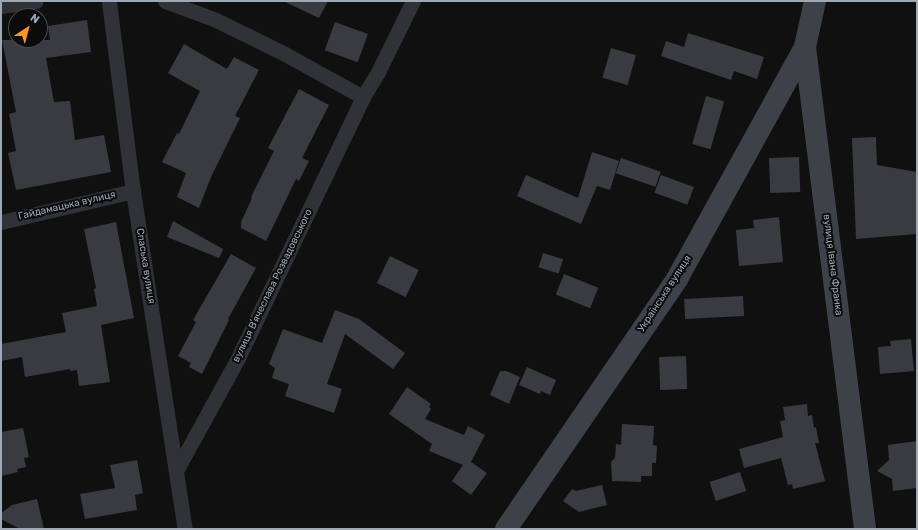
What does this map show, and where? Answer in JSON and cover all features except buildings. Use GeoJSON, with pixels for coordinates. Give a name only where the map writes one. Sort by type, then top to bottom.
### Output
{"type":"FeatureCollection","features":[{"type":"Feature","properties":{"kind":"street"},"geometry":{"type":"LineString","coordinates":[[1,6],[36,1]]}},
{"type":"Feature","properties":{"kind":"street","name":"Спаська вулиця"},"geometry":{"type":"LineString","coordinates":[[110,1],[133,191],[185,529]]}},
{"type":"Feature","properties":{"kind":"street"},"geometry":{"type":"LineString","coordinates":[[165,1],[216,20],[285,54],[363,97]]}},
{"type":"Feature","properties":{"kind":"street","name":"вулиця Вʼячеслава Розвадовського"},"geometry":{"type":"LineString","coordinates":[[176,471],[237,360],[363,97],[378,72],[413,1]]}},
{"type":"Feature","properties":{"kind":"street","name":"вулиця Івана Франка"},"geometry":{"type":"LineString","coordinates":[[815,1],[805,47],[865,529]]}},
{"type":"Feature","properties":{"kind":"street","name":"Українська вулиця"},"geometry":{"type":"LineString","coordinates":[[506,529],[677,279],[805,47]]}},
{"type":"Feature","properties":{"kind":"street","name":"Гайдамацька вулиця"},"geometry":{"type":"LineString","coordinates":[[1,222],[133,191]]}}]}
